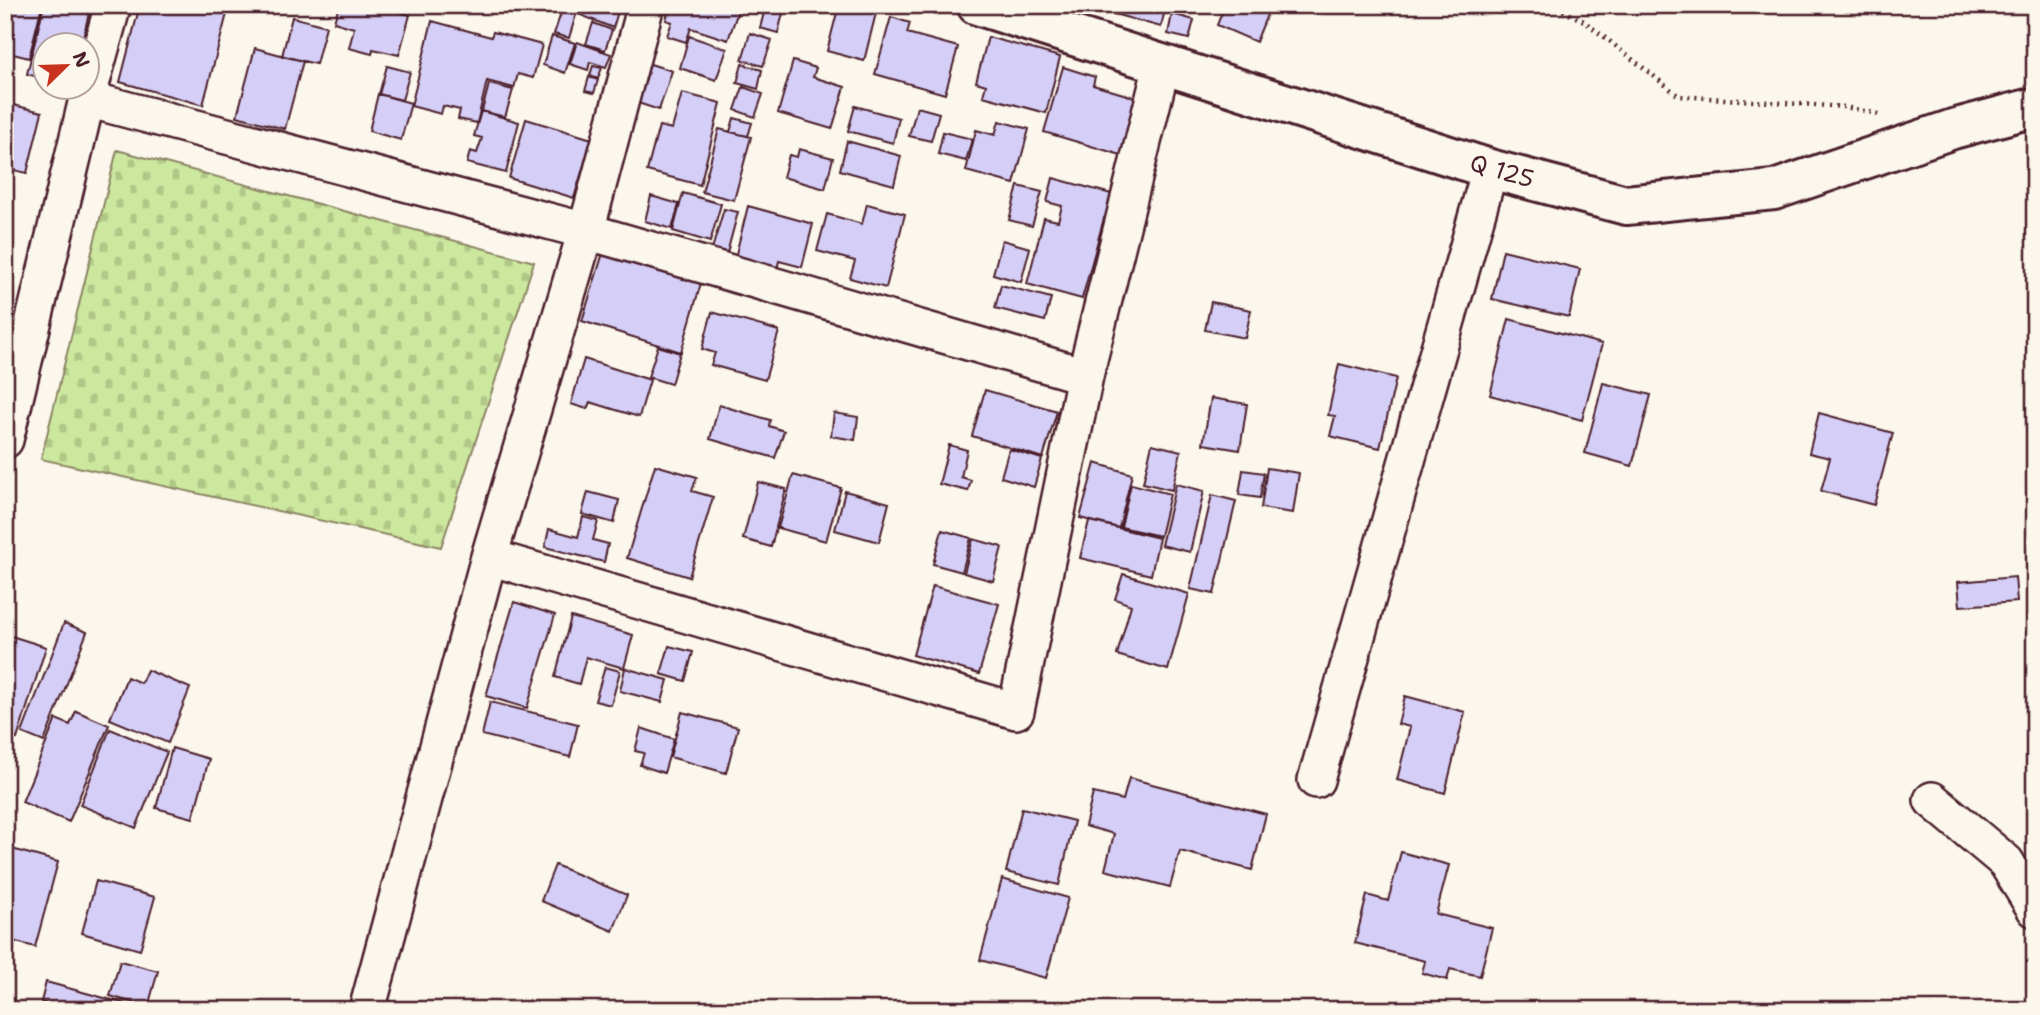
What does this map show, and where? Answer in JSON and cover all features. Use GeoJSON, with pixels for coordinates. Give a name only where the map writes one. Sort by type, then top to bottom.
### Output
{"type":"FeatureCollection","features":[{"type":"Feature","properties":{"kind":"street"},"geometry":{"type":"LineString","coordinates":[[102,45],[113,5]]}},
{"type":"Feature","properties":{"kind":"street"},"geometry":{"type":"LineString","coordinates":[[367,1010],[489,556],[586,231],[646,5]]}},
{"type":"Feature","properties":{"kind":"street","name":"Q 125"},"geometry":{"type":"LineString","coordinates":[[977,5],[1032,13],[1162,65],[1490,169],[1626,205],[1774,190],[1953,129],[2035,107]]}},
{"type":"Feature","properties":{"kind":"street"},"geometry":{"type":"LineString","coordinates":[[489,556],[1016,711],[1085,376],[1162,65]]}},
{"type":"Feature","properties":{"kind":"street"},"geometry":{"type":"LineString","coordinates":[[5,440],[86,102]]}},
{"type":"Feature","properties":{"kind":"street"},"geometry":{"type":"LineString","coordinates":[[98,102],[586,231],[1085,376]]}},
{"type":"Feature","properties":{"kind":"street"},"geometry":{"type":"LineString","coordinates":[[1316,780],[1490,169]]}},
{"type":"Feature","properties":{"kind":"street"},"geometry":{"type":"LineString","coordinates":[[1932,800],[2006,862],[2035,909]]}},
{"type":"Feature","properties":{"kind":"path"},"geometry":{"type":"LineString","coordinates":[[1550,5],[1584,21],[1678,96],[1845,107],[1885,115]]}},
{"type":"Feature","properties":{"kind":"green space"},"geometry":{"type":"Polygon","coordinates":[[[117,150],[534,262],[441,547],[41,459],[117,150]]]}},
{"type":"Feature","properties":{"kind":"building"},"geometry":{"type":"Polygon","coordinates":[[[5,5],[42,5],[35,32],[32,32],[29,58],[5,52],[5,5]]]}},
{"type":"Feature","properties":{"kind":"building"},"geometry":{"type":"Polygon","coordinates":[[[44,5],[91,5],[84,32],[37,32],[44,5]]]}},
{"type":"Feature","properties":{"kind":"building"},"geometry":{"type":"Polygon","coordinates":[[[140,5],[210,5],[228,10],[203,105],[120,82],[140,5]]]}},
{"type":"Feature","properties":{"kind":"building"},"geometry":{"type":"Polygon","coordinates":[[[339,5],[376,5],[410,15],[399,55],[373,49],[372,54],[349,48],[354,28],[334,22],[339,5]]]}},
{"type":"Feature","properties":{"kind":"building"},"geometry":{"type":"Polygon","coordinates":[[[556,5],[620,5],[613,28],[556,5]]]}},
{"type":"Feature","properties":{"kind":"building"},"geometry":{"type":"Polygon","coordinates":[[[670,5],[721,5],[738,11],[728,40],[691,28],[686,42],[667,36],[672,22],[666,20],[670,5]]]}},
{"type":"Feature","properties":{"kind":"building"},"geometry":{"type":"Polygon","coordinates":[[[734,5],[754,5],[752,11],[734,5]]]}},
{"type":"Feature","properties":{"kind":"building"},"geometry":{"type":"Polygon","coordinates":[[[766,5],[785,5],[778,33],[760,28],[766,5]]]}},
{"type":"Feature","properties":{"kind":"building"},"geometry":{"type":"Polygon","coordinates":[[[839,5],[878,5],[864,61],[827,51],[839,5]]]}},
{"type":"Feature","properties":{"kind":"building"},"geometry":{"type":"Polygon","coordinates":[[[1097,5],[1166,5],[1161,27],[1096,9],[1097,5]]]}},
{"type":"Feature","properties":{"kind":"building"},"geometry":{"type":"Polygon","coordinates":[[[1225,5],[1271,5],[1256,42],[1217,25],[1225,5]]]}},
{"type":"Feature","properties":{"kind":"building"},"geometry":{"type":"Polygon","coordinates":[[[562,10],[576,15],[569,38],[554,34],[562,10]]]}},
{"type":"Feature","properties":{"kind":"building"},"geometry":{"type":"Polygon","coordinates":[[[1172,14],[1194,20],[1189,39],[1168,34],[1172,14]]]}},
{"type":"Feature","properties":{"kind":"building"},"geometry":{"type":"Polygon","coordinates":[[[292,17],[326,26],[316,64],[282,56],[292,17]]]}},
{"type":"Feature","properties":{"kind":"building"},"geometry":{"type":"Polygon","coordinates":[[[891,17],[910,23],[907,33],[958,47],[945,94],[875,74],[891,17]]]}},
{"type":"Feature","properties":{"kind":"building"},"geometry":{"type":"Polygon","coordinates":[[[432,21],[491,37],[493,32],[542,45],[533,78],[518,74],[514,88],[487,81],[477,123],[458,119],[460,110],[443,106],[441,114],[411,106],[432,21]]]}},
{"type":"Feature","properties":{"kind":"building"},"geometry":{"type":"Polygon","coordinates":[[[593,23],[612,30],[605,50],[586,44],[593,23]]]}},
{"type":"Feature","properties":{"kind":"building"},"geometry":{"type":"Polygon","coordinates":[[[750,33],[772,40],[763,66],[742,60],[750,33]]]}},
{"type":"Feature","properties":{"kind":"building"},"geometry":{"type":"Polygon","coordinates":[[[552,36],[575,43],[565,73],[543,65],[552,36]]]}},
{"type":"Feature","properties":{"kind":"building"},"geometry":{"type":"Polygon","coordinates":[[[689,36],[727,49],[716,80],[680,68],[689,36]]]}},
{"type":"Feature","properties":{"kind":"building"},"geometry":{"type":"Polygon","coordinates":[[[988,37],[1060,57],[1046,113],[983,96],[986,85],[976,82],[988,37]]]}},
{"type":"Feature","properties":{"kind":"building"},"geometry":{"type":"Polygon","coordinates":[[[577,42],[611,54],[606,67],[590,62],[588,70],[570,64],[577,42]]]}},
{"type":"Feature","properties":{"kind":"building"},"geometry":{"type":"Polygon","coordinates":[[[255,48],[303,61],[285,129],[237,116],[255,48]]]}},
{"type":"Feature","properties":{"kind":"building"},"geometry":{"type":"Polygon","coordinates":[[[32,54],[32,75],[27,74],[32,54]]]}},
{"type":"Feature","properties":{"kind":"building"},"geometry":{"type":"Polygon","coordinates":[[[641,61],[672,71],[659,110],[635,102],[641,61]]]}},
{"type":"Feature","properties":{"kind":"building"},"geometry":{"type":"Polygon","coordinates":[[[793,61],[816,68],[813,77],[845,87],[832,129],[778,113],[793,61]]]}},
{"type":"Feature","properties":{"kind":"building"},"geometry":{"type":"Polygon","coordinates":[[[742,64],[762,70],[758,89],[737,83],[742,64]]]}},
{"type":"Feature","properties":{"kind":"building"},"geometry":{"type":"Polygon","coordinates":[[[387,66],[410,72],[402,100],[379,94],[387,66]]]}},
{"type":"Feature","properties":{"kind":"building"},"geometry":{"type":"Polygon","coordinates":[[[593,66],[602,68],[598,78],[590,75],[593,66]]]}},
{"type":"Feature","properties":{"kind":"building"},"geometry":{"type":"Polygon","coordinates":[[[1063,67],[1095,77],[1093,85],[1137,98],[1121,155],[1044,132],[1063,67]]]}},
{"type":"Feature","properties":{"kind":"building"},"geometry":{"type":"Polygon","coordinates":[[[589,77],[598,80],[594,93],[585,91],[589,77]]]}},
{"type":"Feature","properties":{"kind":"building"},"geometry":{"type":"Polygon","coordinates":[[[489,84],[513,90],[505,117],[482,111],[489,84]]]}},
{"type":"Feature","properties":{"kind":"building"},"geometry":{"type":"Polygon","coordinates":[[[743,87],[763,94],[755,117],[735,110],[743,87]]]}},
{"type":"Feature","properties":{"kind":"building"},"geometry":{"type":"Polygon","coordinates":[[[682,93],[721,103],[700,185],[647,171],[659,126],[672,129],[682,93]]]}},
{"type":"Feature","properties":{"kind":"building"},"geometry":{"type":"Polygon","coordinates":[[[378,94],[411,103],[401,140],[369,131],[378,94]]]}},
{"type":"Feature","properties":{"kind":"building"},"geometry":{"type":"Polygon","coordinates":[[[5,103],[42,112],[27,173],[5,168],[5,103]]]}},
{"type":"Feature","properties":{"kind":"building"},"geometry":{"type":"Polygon","coordinates":[[[855,106],[899,118],[893,143],[848,131],[855,106]]]}},
{"type":"Feature","properties":{"kind":"building"},"geometry":{"type":"Polygon","coordinates":[[[917,107],[939,113],[931,141],[909,136],[917,107]]]}},
{"type":"Feature","properties":{"kind":"building"},"geometry":{"type":"Polygon","coordinates":[[[481,111],[519,122],[506,173],[467,163],[470,151],[477,153],[482,138],[474,136],[481,111]]]}},
{"type":"Feature","properties":{"kind":"building"},"geometry":{"type":"Polygon","coordinates":[[[734,118],[752,123],[748,136],[730,132],[734,118]]]}},
{"type":"Feature","properties":{"kind":"building"},"geometry":{"type":"Polygon","coordinates":[[[526,119],[592,139],[574,198],[509,178],[526,119]]]}},
{"type":"Feature","properties":{"kind":"building"},"geometry":{"type":"Polygon","coordinates":[[[999,121],[1029,129],[1014,184],[966,171],[976,130],[995,135],[999,121]]]}},
{"type":"Feature","properties":{"kind":"building"},"geometry":{"type":"Polygon","coordinates":[[[719,129],[751,137],[734,200],[702,192],[719,129]]]}},
{"type":"Feature","properties":{"kind":"building"},"geometry":{"type":"Polygon","coordinates":[[[943,132],[972,139],[966,161],[938,154],[943,132]]]}},
{"type":"Feature","properties":{"kind":"building"},"geometry":{"type":"Polygon","coordinates":[[[847,141],[901,156],[894,185],[840,170],[847,141]]]}},
{"type":"Feature","properties":{"kind":"building"},"geometry":{"type":"Polygon","coordinates":[[[799,149],[833,158],[825,189],[783,177],[789,155],[797,157],[799,149]]]}},
{"type":"Feature","properties":{"kind":"building"},"geometry":{"type":"Polygon","coordinates":[[[1053,178],[1115,195],[1108,219],[1104,218],[1082,299],[1027,284],[1044,218],[1058,221],[1062,206],[1047,202],[1053,178]]]}},
{"type":"Feature","properties":{"kind":"building"},"geometry":{"type":"Polygon","coordinates":[[[1018,186],[1042,192],[1032,226],[1009,220],[1018,186]]]}},
{"type":"Feature","properties":{"kind":"building"},"geometry":{"type":"Polygon","coordinates":[[[683,193],[721,204],[710,242],[673,231],[683,193]]]}},
{"type":"Feature","properties":{"kind":"building"},"geometry":{"type":"Polygon","coordinates":[[[651,196],[679,204],[672,229],[645,221],[651,196]]]}},
{"type":"Feature","properties":{"kind":"building"},"geometry":{"type":"Polygon","coordinates":[[[867,204],[905,214],[886,288],[850,278],[855,261],[817,251],[827,214],[862,224],[867,204]]]}},
{"type":"Feature","properties":{"kind":"building"},"geometry":{"type":"Polygon","coordinates":[[[748,206],[813,224],[802,267],[779,261],[775,277],[733,266],[748,206]]]}},
{"type":"Feature","properties":{"kind":"building"},"geometry":{"type":"Polygon","coordinates":[[[724,209],[738,212],[724,264],[709,259],[724,209]]]}},
{"type":"Feature","properties":{"kind":"building"},"geometry":{"type":"Polygon","coordinates":[[[1002,240],[1030,248],[1021,282],[993,274],[1002,240]]]}},
{"type":"Feature","properties":{"kind":"building"},"geometry":{"type":"Polygon","coordinates":[[[1503,250],[1580,269],[1569,317],[1492,299],[1503,250]]]}},
{"type":"Feature","properties":{"kind":"building"},"geometry":{"type":"Polygon","coordinates":[[[603,253],[701,283],[681,352],[582,321],[603,253]]]}},
{"type":"Feature","properties":{"kind":"building"},"geometry":{"type":"Polygon","coordinates":[[[1001,285],[1051,298],[1045,321],[995,308],[1001,285]]]}},
{"type":"Feature","properties":{"kind":"building"},"geometry":{"type":"Polygon","coordinates":[[[1211,302],[1251,310],[1245,338],[1205,330],[1211,302]]]}},
{"type":"Feature","properties":{"kind":"building"},"geometry":{"type":"Polygon","coordinates":[[[712,312],[779,331],[765,380],[711,365],[715,353],[702,349],[712,312]]]}},
{"type":"Feature","properties":{"kind":"building"},"geometry":{"type":"Polygon","coordinates":[[[1509,319],[1602,344],[1582,420],[1490,395],[1509,319]]]}},
{"type":"Feature","properties":{"kind":"building"},"geometry":{"type":"Polygon","coordinates":[[[658,346],[680,353],[671,384],[648,377],[658,346]]]}},
{"type":"Feature","properties":{"kind":"building"},"geometry":{"type":"Polygon","coordinates":[[[584,359],[650,380],[639,417],[590,402],[587,409],[571,404],[584,359]]]}},
{"type":"Feature","properties":{"kind":"building"},"geometry":{"type":"Polygon","coordinates":[[[1339,364],[1396,378],[1380,448],[1330,436],[1335,416],[1328,415],[1339,364]]]}},
{"type":"Feature","properties":{"kind":"building"},"geometry":{"type":"Polygon","coordinates":[[[1603,383],[1651,395],[1632,466],[1585,453],[1603,383]]]}},
{"type":"Feature","properties":{"kind":"building"},"geometry":{"type":"Polygon","coordinates":[[[985,390],[1057,411],[1043,458],[972,436],[985,390]]]}},
{"type":"Feature","properties":{"kind":"building"},"geometry":{"type":"Polygon","coordinates":[[[1211,398],[1247,404],[1240,450],[1203,444],[1211,398]]]}},
{"type":"Feature","properties":{"kind":"building"},"geometry":{"type":"Polygon","coordinates":[[[719,405],[770,420],[769,426],[784,431],[775,458],[710,439],[719,405]]]}},
{"type":"Feature","properties":{"kind":"building"},"geometry":{"type":"Polygon","coordinates":[[[834,413],[858,417],[855,440],[831,436],[834,413]]]}},
{"type":"Feature","properties":{"kind":"building"},"geometry":{"type":"Polygon","coordinates":[[[1819,413],[1893,433],[1874,505],[1821,491],[1830,458],[1809,453],[1819,413]]]}},
{"type":"Feature","properties":{"kind":"building"},"geometry":{"type":"Polygon","coordinates":[[[1152,444],[1181,451],[1172,490],[1143,483],[1152,444]]]}},
{"type":"Feature","properties":{"kind":"building"},"geometry":{"type":"Polygon","coordinates":[[[949,445],[967,450],[961,477],[971,480],[968,491],[939,484],[949,445]]]}},
{"type":"Feature","properties":{"kind":"building"},"geometry":{"type":"Polygon","coordinates":[[[1009,449],[1042,459],[1034,487],[1001,477],[1009,449]]]}},
{"type":"Feature","properties":{"kind":"building"},"geometry":{"type":"Polygon","coordinates":[[[1095,463],[1132,474],[1119,528],[1080,518],[1095,463]]]}},
{"type":"Feature","properties":{"kind":"building"},"geometry":{"type":"Polygon","coordinates":[[[655,465],[697,477],[692,491],[713,497],[689,577],[627,558],[655,465]]]}},
{"type":"Feature","properties":{"kind":"building"},"geometry":{"type":"Polygon","coordinates":[[[1267,468],[1299,473],[1293,513],[1261,508],[1267,468]]]}},
{"type":"Feature","properties":{"kind":"building"},"geometry":{"type":"Polygon","coordinates":[[[1243,470],[1264,473],[1260,498],[1239,495],[1243,470]]]}},
{"type":"Feature","properties":{"kind":"building"},"geometry":{"type":"Polygon","coordinates":[[[793,475],[841,488],[826,541],[778,528],[793,475]]]}},
{"type":"Feature","properties":{"kind":"building"},"geometry":{"type":"Polygon","coordinates":[[[758,482],[786,489],[771,547],[743,539],[758,482]]]}},
{"type":"Feature","properties":{"kind":"building"},"geometry":{"type":"Polygon","coordinates":[[[1131,484],[1170,494],[1160,536],[1121,527],[1131,484]]]}},
{"type":"Feature","properties":{"kind":"building"},"geometry":{"type":"Polygon","coordinates":[[[1176,484],[1204,491],[1190,552],[1161,545],[1176,484]]]}},
{"type":"Feature","properties":{"kind":"building"},"geometry":{"type":"Polygon","coordinates":[[[845,491],[889,503],[879,542],[835,530],[845,491]]]}},
{"type":"Feature","properties":{"kind":"building"},"geometry":{"type":"Polygon","coordinates":[[[588,492],[619,500],[614,523],[582,514],[588,492]]]}},
{"type":"Feature","properties":{"kind":"building"},"geometry":{"type":"Polygon","coordinates":[[[1212,495],[1236,501],[1214,594],[1190,589],[1212,495]]]}},
{"type":"Feature","properties":{"kind":"building"},"geometry":{"type":"Polygon","coordinates":[[[583,517],[598,521],[593,540],[608,544],[604,562],[545,547],[549,529],[578,537],[583,517]]]}},
{"type":"Feature","properties":{"kind":"building"},"geometry":{"type":"Polygon","coordinates":[[[1089,521],[1159,538],[1151,575],[1080,558],[1089,521]]]}},
{"type":"Feature","properties":{"kind":"building"},"geometry":{"type":"Polygon","coordinates":[[[942,530],[971,538],[962,572],[933,564],[942,530]]]}},
{"type":"Feature","properties":{"kind":"building"},"geometry":{"type":"Polygon","coordinates":[[[973,539],[1002,547],[993,581],[964,573],[973,539]]]}},
{"type":"Feature","properties":{"kind":"building"},"geometry":{"type":"Polygon","coordinates":[[[1123,574],[1189,594],[1168,670],[1117,655],[1131,605],[1115,599],[1123,574]]]}},
{"type":"Feature","properties":{"kind":"building"},"geometry":{"type":"Polygon","coordinates":[[[2015,577],[2017,602],[1960,606],[1958,582],[2015,577]]]}},
{"type":"Feature","properties":{"kind":"building"},"geometry":{"type":"Polygon","coordinates":[[[933,586],[999,604],[979,674],[913,655],[933,586]]]}},
{"type":"Feature","properties":{"kind":"building"},"geometry":{"type":"Polygon","coordinates":[[[514,602],[555,615],[527,708],[486,696],[514,602]]]}},
{"type":"Feature","properties":{"kind":"building"},"geometry":{"type":"Polygon","coordinates":[[[571,617],[633,635],[624,668],[586,657],[579,684],[555,677],[571,617]]]}},
{"type":"Feature","properties":{"kind":"building"},"geometry":{"type":"Polygon","coordinates":[[[64,623],[87,632],[44,742],[22,733],[64,623]]]}},
{"type":"Feature","properties":{"kind":"building"},"geometry":{"type":"Polygon","coordinates":[[[5,634],[46,647],[17,739],[5,736],[5,634]]]}},
{"type":"Feature","properties":{"kind":"building"},"geometry":{"type":"Polygon","coordinates":[[[669,646],[693,652],[685,681],[661,674],[669,646]]]}},
{"type":"Feature","properties":{"kind":"building"},"geometry":{"type":"Polygon","coordinates":[[[605,667],[620,671],[611,705],[595,701],[605,667]]]}},
{"type":"Feature","properties":{"kind":"building"},"geometry":{"type":"Polygon","coordinates":[[[625,668],[668,680],[662,702],[620,691],[625,668]]]}},
{"type":"Feature","properties":{"kind":"building"},"geometry":{"type":"Polygon","coordinates":[[[147,670],[190,688],[168,743],[110,719],[127,677],[141,683],[147,670]]]}},
{"type":"Feature","properties":{"kind":"building"},"geometry":{"type":"Polygon","coordinates":[[[1405,696],[1465,712],[1445,793],[1397,780],[1410,727],[1398,724],[1405,696]]]}},
{"type":"Feature","properties":{"kind":"building"},"geometry":{"type":"Polygon","coordinates":[[[490,702],[578,724],[570,757],[482,735],[490,702]]]}},
{"type":"Feature","properties":{"kind":"building"},"geometry":{"type":"Polygon","coordinates":[[[76,711],[109,725],[69,822],[22,802],[56,719],[70,725],[76,711]]]}},
{"type":"Feature","properties":{"kind":"building"},"geometry":{"type":"Polygon","coordinates":[[[682,712],[738,727],[726,773],[670,757],[682,712]]]}},
{"type":"Feature","properties":{"kind":"building"},"geometry":{"type":"Polygon","coordinates":[[[641,728],[674,739],[664,773],[640,765],[644,753],[635,751],[641,728]]]}},
{"type":"Feature","properties":{"kind":"building"},"geometry":{"type":"Polygon","coordinates":[[[110,729],[167,752],[136,828],[80,805],[110,729]]]}},
{"type":"Feature","properties":{"kind":"building"},"geometry":{"type":"Polygon","coordinates":[[[172,748],[209,759],[193,818],[156,808],[172,748]]]}},
{"type":"Feature","properties":{"kind":"building"},"geometry":{"type":"Polygon","coordinates":[[[1129,778],[1266,814],[1252,870],[1180,851],[1170,887],[1105,870],[1114,834],[1085,826],[1093,793],[1123,800],[1129,778]]]}},
{"type":"Feature","properties":{"kind":"building"},"geometry":{"type":"Polygon","coordinates":[[[1022,808],[1074,821],[1059,885],[1006,872],[1022,808]]]}},
{"type":"Feature","properties":{"kind":"building"},"geometry":{"type":"Polygon","coordinates":[[[5,847],[58,862],[35,947],[5,939],[5,847]]]}},
{"type":"Feature","properties":{"kind":"building"},"geometry":{"type":"Polygon","coordinates":[[[1401,852],[1449,865],[1436,914],[1492,928],[1480,976],[1450,969],[1447,980],[1422,973],[1425,961],[1355,943],[1367,895],[1388,901],[1401,852]]]}},
{"type":"Feature","properties":{"kind":"building"},"geometry":{"type":"Polygon","coordinates":[[[555,865],[627,895],[613,931],[541,901],[555,865]]]}},
{"type":"Feature","properties":{"kind":"building"},"geometry":{"type":"Polygon","coordinates":[[[1002,879],[1068,898],[1046,978],[980,960],[1002,879]]]}},
{"type":"Feature","properties":{"kind":"building"},"geometry":{"type":"Polygon","coordinates":[[[96,881],[155,897],[140,950],[82,933],[96,881]]]}},
{"type":"Feature","properties":{"kind":"building"},"geometry":{"type":"Polygon","coordinates":[[[120,961],[158,971],[148,1007],[110,996],[120,961]]]}},
{"type":"Feature","properties":{"kind":"building"},"geometry":{"type":"Polygon","coordinates":[[[46,982],[137,1007],[136,1010],[72,1010],[41,1002],[46,982]]]}},
{"type":"Feature","properties":{"kind":"building"},"geometry":{"type":"Polygon","coordinates":[[[2035,1000],[2035,1010],[1988,1008],[2035,1000]]]}}]}
